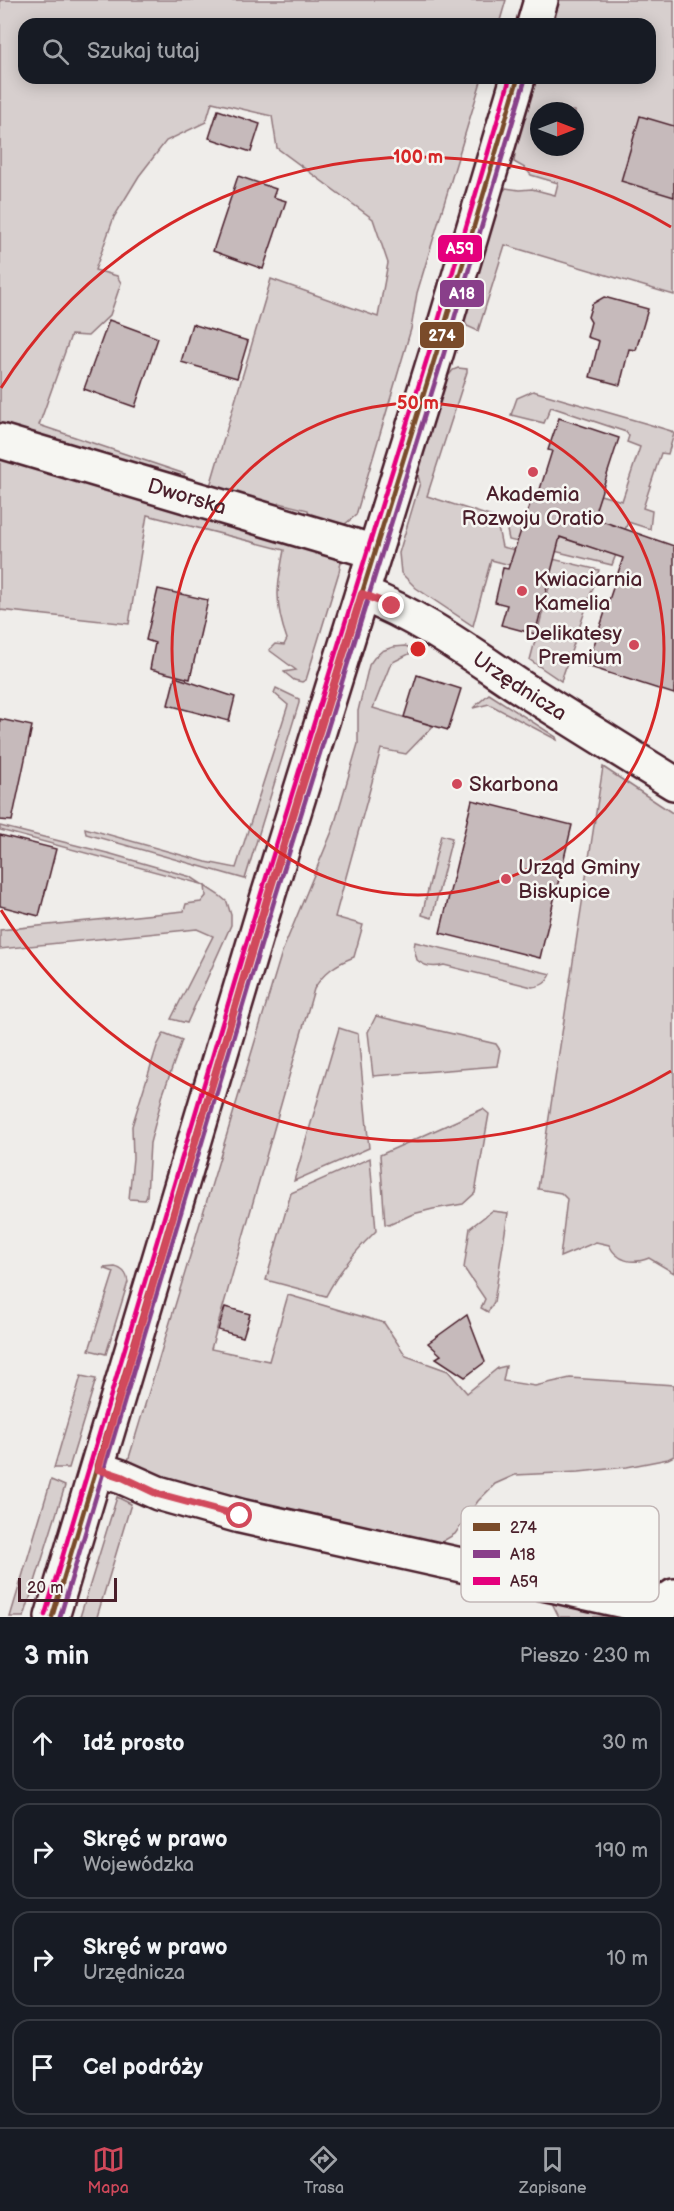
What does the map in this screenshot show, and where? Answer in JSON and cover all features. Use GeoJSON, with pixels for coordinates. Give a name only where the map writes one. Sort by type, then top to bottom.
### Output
{"type":"FeatureCollection","features":[{"type":"Feature","properties":{"kind":"main road"},"geometry":{"type":"LineString","coordinates":[[536,18],[541,0]]}},
{"type":"Feature","properties":{"kind":"main road"},"geometry":{"type":"LineString","coordinates":[[52,1617],[268,896],[516,84]]}},
{"type":"Feature","properties":{"kind":"main road","name":"Dworska"},"geometry":{"type":"LineString","coordinates":[[0,441],[375,552]]}},
{"type":"Feature","properties":{"kind":"main road","name":"Urzędnicza"},"geometry":{"type":"LineString","coordinates":[[362,594],[392,606],[443,635],[588,731],[674,783]]}},
{"type":"Feature","properties":{"kind":"main road"},"geometry":{"type":"LineString","coordinates":[[98,1469],[122,1477],[158,1494],[240,1516],[461,1566]]}},
{"type":"Feature","properties":{"kind":"main road"},"geometry":{"type":"LineString","coordinates":[[628,1602],[646,1606],[663,1606],[674,1596]]}},
{"type":"Feature","properties":{"kind":"shaded area"},"geometry":{"type":"Polygon","coordinates":[[[0,0],[506,0],[501,18],[18,18],[18,84],[480,84],[417,293],[411,329],[356,515],[339,529],[308,523],[308,510],[280,503],[275,513],[208,493],[271,279],[378,317],[388,263],[373,219],[277,148],[272,116],[212,102],[206,122],[166,141],[139,176],[114,217],[95,270],[117,276],[121,283],[110,315],[88,336],[71,335],[39,425],[185,474],[179,485],[0,427],[0,0]]]}},
{"type":"Feature","properties":{"kind":"shaded area"},"geometry":{"type":"Polygon","coordinates":[[[556,0],[674,0],[674,295],[505,245],[478,331],[467,326],[463,317],[501,194],[506,188],[532,189],[555,195],[558,183],[531,175],[525,168],[514,162],[518,130],[531,84],[656,84],[656,18],[551,18],[556,0]]]}},
{"type":"Feature","properties":{"kind":"shaded area"},"geometry":{"type":"Polygon","coordinates":[[[467,369],[467,372],[427,496],[496,518],[502,547],[599,570],[561,681],[530,660],[552,576],[491,560],[473,626],[416,588],[401,573],[399,553],[420,483],[417,472],[445,380],[453,370],[467,369]]]}},
{"type":"Feature","properties":{"kind":"shaded area"},"geometry":{"type":"Polygon","coordinates":[[[533,391],[671,431],[674,434],[668,454],[661,453],[643,508],[652,511],[650,529],[628,522],[612,565],[509,540],[505,520],[584,545],[600,495],[622,501],[640,447],[627,442],[629,436],[626,432],[551,407],[544,423],[511,415],[517,398],[533,391]]]}},
{"type":"Feature","properties":{"kind":"shaded area"},"geometry":{"type":"Polygon","coordinates":[[[0,457],[328,553],[341,562],[306,680],[302,682],[294,680],[284,672],[296,670],[269,650],[275,644],[284,645],[287,639],[278,605],[284,550],[147,515],[129,624],[0,610],[0,457]]]}},
{"type":"Feature","properties":{"kind":"shaded area"},"geometry":{"type":"Polygon","coordinates":[[[405,646],[417,650],[391,663],[373,708],[433,726],[406,754],[381,749],[335,917],[363,925],[354,957],[331,969],[314,989],[211,1349],[269,1361],[288,1295],[384,1323],[406,1356],[448,1371],[467,1393],[498,1368],[506,1366],[503,1381],[535,1386],[570,1378],[674,1385],[674,1456],[627,1467],[515,1475],[495,1484],[475,1506],[461,1506],[461,1525],[455,1534],[435,1546],[144,1477],[128,1461],[282,952],[333,829],[358,744],[358,711],[369,665],[382,651],[405,646]]]}},
{"type":"Feature","properties":{"kind":"shaded area"},"geometry":{"type":"Polygon","coordinates":[[[276,688],[299,699],[299,703],[245,879],[86,834],[85,828],[206,862],[236,868],[288,705],[274,693],[276,688]]]}},
{"type":"Feature","properties":{"kind":"shaded area"},"geometry":{"type":"Polygon","coordinates":[[[489,694],[556,737],[557,740],[489,704],[473,708],[489,694]]]}},
{"type":"Feature","properties":{"kind":"shaded area"},"geometry":{"type":"Polygon","coordinates":[[[603,767],[674,814],[674,1273],[649,1258],[637,1261],[626,1260],[616,1255],[609,1245],[596,1242],[560,1257],[567,1199],[561,1193],[538,1189],[603,767]]]}},
{"type":"Feature","properties":{"kind":"shaded area"},"geometry":{"type":"Polygon","coordinates":[[[0,826],[111,854],[191,877],[202,884],[0,830],[0,826]]]}},
{"type":"Feature","properties":{"kind":"shaded area"},"geometry":{"type":"Polygon","coordinates":[[[441,835],[452,838],[432,918],[422,915],[441,835]]]}},
{"type":"Feature","properties":{"kind":"shaded area"},"geometry":{"type":"Polygon","coordinates":[[[205,886],[227,902],[231,925],[187,1023],[171,1019],[213,936],[197,929],[0,949],[0,930],[184,911],[186,904],[201,902],[206,896],[205,886]]]}},
{"type":"Feature","properties":{"kind":"shaded area"},"geometry":{"type":"Polygon","coordinates":[[[415,942],[551,974],[544,984],[532,987],[444,965],[430,966],[417,960],[415,942]]]}},
{"type":"Feature","properties":{"kind":"shaded area"},"geometry":{"type":"Polygon","coordinates":[[[376,1016],[496,1044],[500,1050],[497,1066],[373,1076],[368,1032],[376,1016]]]}},
{"type":"Feature","properties":{"kind":"shaded area"},"geometry":{"type":"Polygon","coordinates":[[[339,1028],[358,1034],[369,1148],[294,1181],[339,1028]]]}},
{"type":"Feature","properties":{"kind":"shaded area"},"geometry":{"type":"Polygon","coordinates":[[[164,1033],[182,1040],[163,1094],[150,1143],[147,1196],[145,1200],[129,1199],[133,1158],[132,1126],[157,1046],[164,1033]]]}},
{"type":"Feature","properties":{"kind":"shaded area"},"geometry":{"type":"Polygon","coordinates":[[[483,1109],[489,1114],[475,1193],[463,1204],[413,1214],[389,1225],[385,1224],[380,1155],[483,1109]]]}},
{"type":"Feature","properties":{"kind":"shaded area"},"geometry":{"type":"Polygon","coordinates":[[[370,1158],[376,1231],[348,1262],[326,1296],[266,1280],[291,1193],[370,1158]]]}},
{"type":"Feature","properties":{"kind":"shaded area"},"geometry":{"type":"Polygon","coordinates":[[[492,1211],[508,1213],[494,1302],[488,1312],[481,1308],[485,1299],[464,1268],[470,1228],[492,1211]]]}},
{"type":"Feature","properties":{"kind":"shaded area"},"geometry":{"type":"Polygon","coordinates":[[[115,1267],[124,1272],[128,1282],[106,1354],[89,1350],[114,1272],[103,1268],[115,1267]]]}},
{"type":"Feature","properties":{"kind":"shaded area"},"geometry":{"type":"Polygon","coordinates":[[[81,1376],[96,1379],[69,1468],[54,1468],[81,1376]]]}},
{"type":"Feature","properties":{"kind":"shaded area"},"geometry":{"type":"Polygon","coordinates":[[[51,1480],[65,1486],[24,1617],[10,1617],[51,1480]]]}},
{"type":"Feature","properties":{"kind":"shaded area"},"geometry":{"type":"Polygon","coordinates":[[[117,1497],[131,1504],[97,1617],[80,1617],[117,1497]]]}},
{"type":"Feature","properties":{"kind":"shaded area"},"geometry":{"type":"Polygon","coordinates":[[[554,1602],[568,1602],[634,1617],[559,1617],[553,1605],[554,1602]]]}},
{"type":"Feature","properties":{"kind":"building"},"geometry":{"type":"Polygon","coordinates":[[[218,110],[260,124],[251,152],[209,138],[218,110]]]}},
{"type":"Feature","properties":{"kind":"building"},"geometry":{"type":"Polygon","coordinates":[[[640,116],[674,126],[674,197],[621,181],[640,116]]]}},
{"type":"Feature","properties":{"kind":"building"},"geometry":{"type":"Polygon","coordinates":[[[238,176],[276,189],[273,197],[286,201],[263,269],[213,251],[238,176]]]}},
{"type":"Feature","properties":{"kind":"building"},"geometry":{"type":"Polygon","coordinates":[[[604,297],[648,309],[636,350],[629,349],[620,385],[590,377],[599,341],[587,337],[591,322],[588,317],[592,304],[604,297]]]}},
{"type":"Feature","properties":{"kind":"building"},"geometry":{"type":"Polygon","coordinates":[[[109,320],[158,338],[135,407],[84,389],[109,320]]]}},
{"type":"Feature","properties":{"kind":"building"},"geometry":{"type":"Polygon","coordinates":[[[192,324],[248,341],[237,378],[181,362],[192,324]]]}},
{"type":"Feature","properties":{"kind":"building"},"geometry":{"type":"Polygon","coordinates":[[[559,418],[619,438],[593,518],[674,546],[674,694],[587,666],[623,558],[560,537],[535,634],[501,625],[507,605],[495,602],[503,568],[508,569],[532,498],[537,499],[552,451],[548,450],[559,418]]]}},
{"type":"Feature","properties":{"kind":"building"},"geometry":{"type":"Polygon","coordinates":[[[158,589],[208,600],[190,679],[150,669],[155,643],[146,640],[158,589]]]}},
{"type":"Feature","properties":{"kind":"building"},"geometry":{"type":"Polygon","coordinates":[[[417,675],[461,689],[448,730],[404,717],[417,675]]]}},
{"type":"Feature","properties":{"kind":"building"},"geometry":{"type":"Polygon","coordinates":[[[175,677],[235,697],[229,721],[168,705],[175,677]]]}},
{"type":"Feature","properties":{"kind":"building"},"geometry":{"type":"Polygon","coordinates":[[[0,719],[32,726],[12,821],[0,820],[0,719]]]}},
{"type":"Feature","properties":{"kind":"building","name":"Urząd Gminy Biskupice"},"geometry":{"type":"Polygon","coordinates":[[[472,800],[572,825],[540,958],[440,933],[472,800]]]}},
{"type":"Feature","properties":{"kind":"building"},"geometry":{"type":"Polygon","coordinates":[[[0,835],[56,849],[39,916],[0,906],[0,835]]]}},
{"type":"Feature","properties":{"kind":"building"},"geometry":{"type":"Polygon","coordinates":[[[225,1307],[250,1314],[243,1337],[218,1330],[225,1307]]]}},
{"type":"Feature","properties":{"kind":"building"},"geometry":{"type":"Polygon","coordinates":[[[467,1315],[485,1362],[465,1377],[436,1358],[441,1355],[428,1343],[467,1315]]]}},
{"type":"Feature","properties":{"kind":"transit line","name":"A59"},"geometry":{"type":"LineString","coordinates":[[45,1615],[261,894],[430,349],[508,84]]}},
{"type":"Feature","properties":{"kind":"transit line","name":"274"},"geometry":{"type":"LineString","coordinates":[[52,1617],[268,896],[437,351],[516,84]]}},
{"type":"Feature","properties":{"kind":"transit line","name":"A18"},"geometry":{"type":"LineString","coordinates":[[60,1617],[275,898],[444,353],[524,84]]}},
{"type":"Feature","properties":{"kind":"place","name":"Akademia Rozwoju Oratio"},"geometry":{"type":"Point","coordinates":[533,472]}},
{"type":"Feature","properties":{"kind":"place","name":"Kwiaciarnia Kamelia"},"geometry":{"type":"Point","coordinates":[522,591]}},
{"type":"Feature","properties":{"kind":"place","name":"Delikatesy Premium"},"geometry":{"type":"Point","coordinates":[634,645]}},
{"type":"Feature","properties":{"kind":"place","name":"Skarbona"},"geometry":{"type":"Point","coordinates":[457,784]}},
{"type":"Feature","properties":{"kind":"place","name":"Urząd Gminy Biskupice"},"geometry":{"type":"Point","coordinates":[506,879]}},
{"type":"Feature","properties":{"kind":"route"},"geometry":{"type":"LineString","coordinates":[[240,1516],[158,1494],[122,1477],[98,1469],[268,896],[362,594],[392,606]]}}]}
